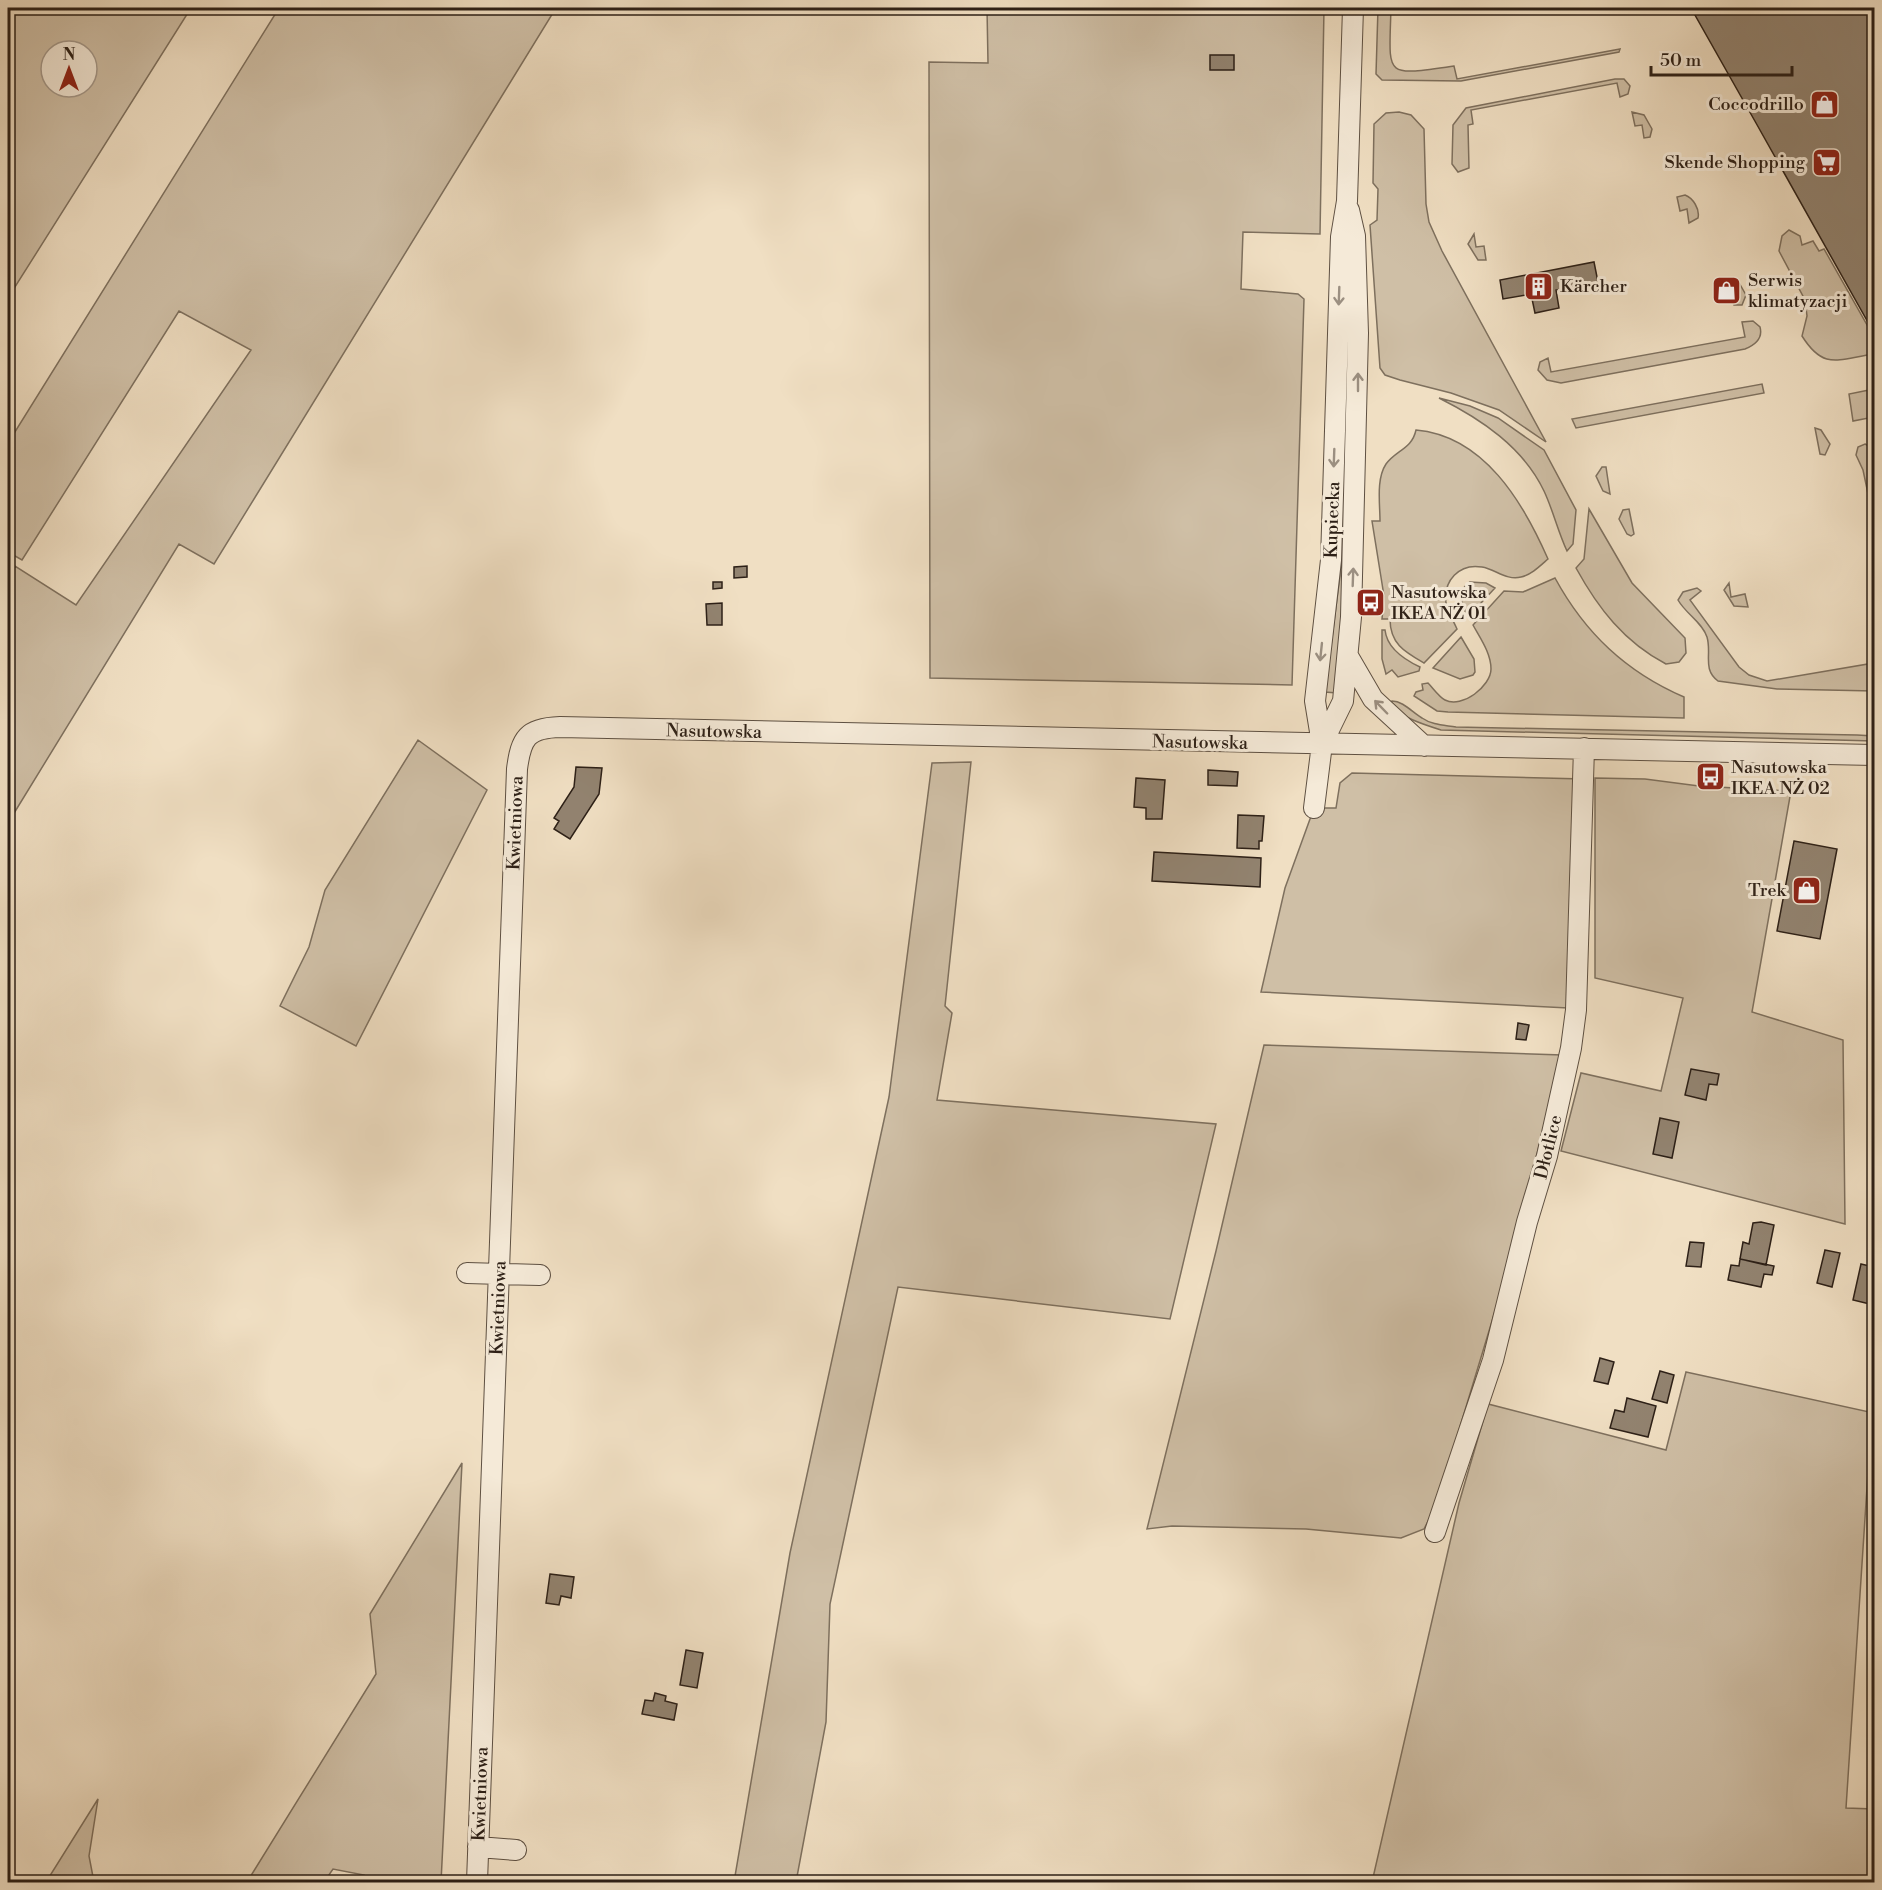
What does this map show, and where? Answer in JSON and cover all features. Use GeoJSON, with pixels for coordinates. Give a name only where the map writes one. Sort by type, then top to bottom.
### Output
{"type":"FeatureCollection","features":[{"type":"Feature","properties":{"kind":"street","name":"Kupiecka"},"geometry":{"type":"LineString","coordinates":[[1322,744],[1315,701],[1331,560],[1341,237],[1347,201],[1353,8]]}},
{"type":"Feature","properties":{"kind":"street","name":"Kupiecka"},"geometry":{"type":"LineString","coordinates":[[1322,744],[1340,709],[1348,656],[1353,567],[1358,333],[1355,236],[1347,201]]}},
{"type":"Feature","properties":{"kind":"street"},"geometry":{"type":"LineString","coordinates":[[1348,656],[1373,699],[1424,746]]}},
{"type":"Feature","properties":{"kind":"street","name":"Nasutowska"},"geometry":{"type":"LineString","coordinates":[[526,736],[547,728],[560,728],[1875,755]]}},
{"type":"Feature","properties":{"kind":"street","name":"Kwietniowa"},"geometry":{"type":"LineString","coordinates":[[477,1882],[517,769],[526,736]]}},
{"type":"Feature","properties":{"kind":"street"},"geometry":{"type":"LineString","coordinates":[[1314,807],[1322,744]]}},
{"type":"Feature","properties":{"kind":"street","name":"Dłotlice"},"geometry":{"type":"LineString","coordinates":[[1435,1532],[1493,1360],[1527,1222],[1547,1156],[1571,1048],[1576,1010],[1584,748]]}},
{"type":"Feature","properties":{"kind":"street"},"geometry":{"type":"LineString","coordinates":[[467,1273],[540,1275]]}},
{"type":"Feature","properties":{"kind":"street"},"geometry":{"type":"LineString","coordinates":[[478,1848],[516,1850]]}},
{"type":"Feature","properties":{"kind":"shaded area"},"geometry":{"type":"Polygon","coordinates":[[[8,8],[191,8],[8,298],[8,8]]]}},
{"type":"Feature","properties":{"kind":"shaded area"},"geometry":{"type":"Polygon","coordinates":[[[279,8],[556,8],[214,564],[179,544],[8,823],[8,579],[15,566],[76,605],[251,350],[179,311],[22,560],[8,552],[8,443],[279,8]]]}},
{"type":"Feature","properties":{"kind":"shaded area"},"geometry":{"type":"Polygon","coordinates":[[[987,8],[1324,8],[1320,234],[1243,232],[1241,289],[1298,294],[1304,299],[1292,685],[930,678],[929,62],[988,63],[987,8]]]}},
{"type":"Feature","properties":{"kind":"shaded area"},"geometry":{"type":"Polygon","coordinates":[[[1378,8],[1391,8],[1391,60],[1395,67],[1402,70],[1414,71],[1454,66],[1457,79],[1620,49],[1619,52],[1461,81],[1382,80],[1376,74],[1378,8]]]}},
{"type":"Feature","properties":{"kind":"shaded area"},"geometry":{"type":"Polygon","coordinates":[[[1624,79],[1630,86],[1628,94],[1620,97],[1617,83],[1471,110],[1473,124],[1468,125],[1469,168],[1458,172],[1452,164],[1453,125],[1466,108],[1624,79]]]}},
{"type":"Feature","properties":{"kind":"shaded area"},"geometry":{"type":"Polygon","coordinates":[[[1399,112],[1411,115],[1424,129],[1426,204],[1429,222],[1442,251],[1546,442],[1499,410],[1451,393],[1385,375],[1380,368],[1370,225],[1377,220],[1378,189],[1373,183],[1374,124],[1386,113],[1399,112]]]}},
{"type":"Feature","properties":{"kind":"shaded area"},"geometry":{"type":"Polygon","coordinates":[[[1632,112],[1644,115],[1652,129],[1650,137],[1644,138],[1642,125],[1635,126],[1632,112]]]}},
{"type":"Feature","properties":{"kind":"shaded area"},"geometry":{"type":"Polygon","coordinates":[[[1685,195],[1693,201],[1698,211],[1698,218],[1689,223],[1687,209],[1680,211],[1677,197],[1685,195]]]}},
{"type":"Feature","properties":{"kind":"shaded area"},"geometry":{"type":"Polygon","coordinates":[[[1789,230],[1800,236],[1802,245],[1813,241],[1819,251],[1824,249],[1871,332],[1874,354],[1841,360],[1825,358],[1817,354],[1802,336],[1807,316],[1805,300],[1779,251],[1782,236],[1789,230]]]}},
{"type":"Feature","properties":{"kind":"shaded area"},"geometry":{"type":"Polygon","coordinates":[[[1474,234],[1476,247],[1484,246],[1486,260],[1478,260],[1468,244],[1474,234]]]}},
{"type":"Feature","properties":{"kind":"shaded area"},"geometry":{"type":"Polygon","coordinates":[[[1730,280],[1738,281],[1746,295],[1742,305],[1734,305],[1730,280]]]}},
{"type":"Feature","properties":{"kind":"shaded area"},"geometry":{"type":"Polygon","coordinates":[[[1753,321],[1760,327],[1760,335],[1755,343],[1745,349],[1561,383],[1547,380],[1538,370],[1540,362],[1548,358],[1551,372],[1745,337],[1742,322],[1753,321]]]}},
{"type":"Feature","properties":{"kind":"shaded area"},"geometry":{"type":"Polygon","coordinates":[[[1762,384],[1764,393],[1576,428],[1572,419],[1762,384]]]}},
{"type":"Feature","properties":{"kind":"shaded area"},"geometry":{"type":"Polygon","coordinates":[[[1874,389],[1874,417],[1853,421],[1849,394],[1874,389]]]}},
{"type":"Feature","properties":{"kind":"shaded area"},"geometry":{"type":"Polygon","coordinates":[[[1439,398],[1470,406],[1498,418],[1544,450],[1576,510],[1573,544],[1567,551],[1544,491],[1525,461],[1485,425],[1439,398]]]}},
{"type":"Feature","properties":{"kind":"shaded area"},"geometry":{"type":"Polygon","coordinates":[[[1347,418],[1345,606],[1337,693],[1325,692],[1340,576],[1347,418]]]}},
{"type":"Feature","properties":{"kind":"shaded area"},"geometry":{"type":"Polygon","coordinates":[[[1815,428],[1821,430],[1830,444],[1825,455],[1820,454],[1815,428]]]}},
{"type":"Feature","properties":{"kind":"shaded area"},"geometry":{"type":"Polygon","coordinates":[[[1416,430],[1440,435],[1462,445],[1481,458],[1513,495],[1548,559],[1532,572],[1516,578],[1474,566],[1454,575],[1447,588],[1446,603],[1457,629],[1424,663],[1396,641],[1390,619],[1382,619],[1384,596],[1372,521],[1380,521],[1379,492],[1383,470],[1390,459],[1411,441],[1416,430]]]}},
{"type":"Feature","properties":{"kind":"shaded area"},"geometry":{"type":"Polygon","coordinates":[[[1865,444],[1869,446],[1874,475],[1874,510],[1871,508],[1863,470],[1856,455],[1858,447],[1865,444]]]}},
{"type":"Feature","properties":{"kind":"shaded area"},"geometry":{"type":"Polygon","coordinates":[[[1602,467],[1606,467],[1610,494],[1603,491],[1596,476],[1602,467]]]}},
{"type":"Feature","properties":{"kind":"shaded area"},"geometry":{"type":"Polygon","coordinates":[[[1589,509],[1632,583],[1685,638],[1686,653],[1679,662],[1666,664],[1637,645],[1614,623],[1584,583],[1576,568],[1584,559],[1589,509]]]}},
{"type":"Feature","properties":{"kind":"shaded area"},"geometry":{"type":"Polygon","coordinates":[[[1629,509],[1634,534],[1631,536],[1627,534],[1619,519],[1623,510],[1629,509]]]}},
{"type":"Feature","properties":{"kind":"shaded area"},"geometry":{"type":"Polygon","coordinates":[[[1555,578],[1580,616],[1609,649],[1644,676],[1684,697],[1684,718],[1448,712],[1437,711],[1414,696],[1416,692],[1423,690],[1422,684],[1428,683],[1443,699],[1452,702],[1467,699],[1481,689],[1490,676],[1491,663],[1473,625],[1504,591],[1523,592],[1555,578]]]}},
{"type":"Feature","properties":{"kind":"shaded area"},"geometry":{"type":"Polygon","coordinates":[[[1470,582],[1486,583],[1495,588],[1468,617],[1461,594],[1470,582]]]}},
{"type":"Feature","properties":{"kind":"shaded area"},"geometry":{"type":"Polygon","coordinates":[[[1729,583],[1731,597],[1745,594],[1748,607],[1734,606],[1724,590],[1729,583]]]}},
{"type":"Feature","properties":{"kind":"shaded area"},"geometry":{"type":"Polygon","coordinates":[[[1697,588],[1701,591],[1690,600],[1739,667],[1749,675],[1767,681],[1874,663],[1874,691],[1777,689],[1718,681],[1710,671],[1705,632],[1678,600],[1683,592],[1697,588]]]}},
{"type":"Feature","properties":{"kind":"shaded area"},"geometry":{"type":"Polygon","coordinates":[[[1382,630],[1385,630],[1386,637],[1393,648],[1420,667],[1419,671],[1398,677],[1392,670],[1386,674],[1382,659],[1382,630]]]}},
{"type":"Feature","properties":{"kind":"shaded area"},"geometry":{"type":"Polygon","coordinates":[[[1461,637],[1474,659],[1475,672],[1473,675],[1460,679],[1433,668],[1461,637]]]}},
{"type":"Feature","properties":{"kind":"shaded area"},"geometry":{"type":"Polygon","coordinates":[[[1392,701],[1404,705],[1430,722],[1456,727],[1857,735],[1874,736],[1874,741],[1441,730],[1406,717],[1388,704],[1392,701]]]}},
{"type":"Feature","properties":{"kind":"shaded area"},"geometry":{"type":"Polygon","coordinates":[[[418,740],[487,790],[356,1046],[280,1006],[309,947],[325,890],[418,740]]]}},
{"type":"Feature","properties":{"kind":"shaded area"},"geometry":{"type":"Polygon","coordinates":[[[971,762],[945,1006],[952,1013],[937,1100],[1216,1124],[1170,1319],[898,1287],[830,1604],[826,1722],[796,1882],[734,1882],[790,1553],[889,1097],[932,763],[971,762]]]}},
{"type":"Feature","properties":{"kind":"shaded area"},"geometry":{"type":"Polygon","coordinates":[[[1352,773],[1583,779],[1568,1008],[1261,992],[1285,888],[1314,808],[1336,808],[1340,783],[1352,773]]]}},
{"type":"Feature","properties":{"kind":"shaded area"},"geometry":{"type":"Polygon","coordinates":[[[1595,778],[1645,779],[1699,786],[1791,791],[1752,1012],[1843,1040],[1845,1224],[1561,1151],[1581,1073],[1661,1091],[1683,998],[1595,978],[1595,778]]]}},
{"type":"Feature","properties":{"kind":"shaded area"},"geometry":{"type":"Polygon","coordinates":[[[1264,1045],[1562,1055],[1509,1265],[1436,1506],[1424,1529],[1401,1538],[1306,1529],[1172,1526],[1147,1529],[1264,1045]]]}},
{"type":"Feature","properties":{"kind":"shaded area"},"geometry":{"type":"Polygon","coordinates":[[[1686,1372],[1874,1413],[1874,1457],[1869,1457],[1846,1808],[1874,1809],[1874,1882],[1372,1882],[1459,1503],[1488,1404],[1666,1450],[1686,1372]]]}},
{"type":"Feature","properties":{"kind":"shaded area"},"geometry":{"type":"Polygon","coordinates":[[[462,1463],[441,1882],[362,1882],[364,1875],[333,1869],[324,1882],[247,1882],[376,1674],[370,1614],[462,1463]]]}},
{"type":"Feature","properties":{"kind":"shaded area"},"geometry":{"type":"Polygon","coordinates":[[[98,1799],[89,1856],[94,1882],[46,1882],[98,1799]]]}},
{"type":"Feature","properties":{"kind":"building","name":"Skende Shopping"},"geometry":{"type":"Polygon","coordinates":[[[1691,8],[1874,8],[1874,333],[1756,123],[1691,8]]]}},
{"type":"Feature","properties":{"kind":"building"},"geometry":{"type":"Polygon","coordinates":[[[1210,55],[1234,55],[1234,70],[1210,70],[1210,55]]]}},
{"type":"Feature","properties":{"kind":"building","name":"Kärcher"},"geometry":{"type":"Polygon","coordinates":[[[1594,262],[1598,282],[1556,290],[1559,308],[1535,313],[1531,294],[1503,299],[1500,280],[1594,262]]]}},
{"type":"Feature","properties":{"kind":"building"},"geometry":{"type":"Polygon","coordinates":[[[747,566],[747,577],[734,578],[734,567],[747,566]]]}},
{"type":"Feature","properties":{"kind":"building"},"geometry":{"type":"Polygon","coordinates":[[[713,582],[722,582],[722,588],[713,589],[713,582]]]}},
{"type":"Feature","properties":{"kind":"building"},"geometry":{"type":"Polygon","coordinates":[[[722,603],[722,625],[707,625],[706,604],[722,603]]]}},
{"type":"Feature","properties":{"kind":"building"},"geometry":{"type":"Polygon","coordinates":[[[576,767],[602,768],[599,794],[570,839],[554,829],[559,821],[554,818],[574,787],[576,767]]]}},
{"type":"Feature","properties":{"kind":"building"},"geometry":{"type":"Polygon","coordinates":[[[1208,770],[1238,772],[1237,786],[1208,785],[1208,770]]]}},
{"type":"Feature","properties":{"kind":"building"},"geometry":{"type":"Polygon","coordinates":[[[1136,778],[1165,780],[1162,819],[1146,819],[1146,808],[1134,807],[1136,778]]]}},
{"type":"Feature","properties":{"kind":"building"},"geometry":{"type":"Polygon","coordinates":[[[1238,815],[1264,816],[1259,849],[1237,848],[1238,815]]]}},
{"type":"Feature","properties":{"kind":"building","name":"Trek"},"geometry":{"type":"Polygon","coordinates":[[[1794,841],[1837,849],[1820,939],[1777,931],[1794,841]]]}},
{"type":"Feature","properties":{"kind":"building"},"geometry":{"type":"Polygon","coordinates":[[[1154,852],[1261,858],[1260,887],[1152,881],[1154,852]]]}},
{"type":"Feature","properties":{"kind":"building"},"geometry":{"type":"Polygon","coordinates":[[[1872,852],[1874,852],[1874,877],[1869,876],[1872,852]]]}},
{"type":"Feature","properties":{"kind":"building"},"geometry":{"type":"Polygon","coordinates":[[[1518,1023],[1529,1025],[1526,1040],[1516,1039],[1518,1023]]]}},
{"type":"Feature","properties":{"kind":"building"},"geometry":{"type":"Polygon","coordinates":[[[1691,1069],[1719,1074],[1717,1085],[1709,1084],[1706,1100],[1685,1095],[1691,1069]]]}},
{"type":"Feature","properties":{"kind":"building"},"geometry":{"type":"Polygon","coordinates":[[[1660,1118],[1679,1122],[1672,1158],[1653,1154],[1660,1118]]]}},
{"type":"Feature","properties":{"kind":"building"},"geometry":{"type":"Polygon","coordinates":[[[1753,1223],[1774,1225],[1766,1265],[1740,1259],[1743,1242],[1749,1244],[1753,1223]]]}},
{"type":"Feature","properties":{"kind":"building"},"geometry":{"type":"Polygon","coordinates":[[[1690,1242],[1704,1243],[1701,1267],[1686,1266],[1690,1242]]]}},
{"type":"Feature","properties":{"kind":"building"},"geometry":{"type":"Polygon","coordinates":[[[1825,1250],[1840,1253],[1832,1287],[1817,1283],[1825,1250]]]}},
{"type":"Feature","properties":{"kind":"building"},"geometry":{"type":"Polygon","coordinates":[[[1740,1259],[1774,1266],[1772,1275],[1764,1274],[1761,1287],[1728,1280],[1731,1265],[1739,1266],[1740,1259]]]}},
{"type":"Feature","properties":{"kind":"building"},"geometry":{"type":"Polygon","coordinates":[[[1861,1264],[1874,1267],[1874,1305],[1853,1300],[1861,1264]]]}},
{"type":"Feature","properties":{"kind":"building"},"geometry":{"type":"Polygon","coordinates":[[[1600,1358],[1614,1362],[1608,1384],[1594,1381],[1600,1358]]]}},
{"type":"Feature","properties":{"kind":"building"},"geometry":{"type":"Polygon","coordinates":[[[1660,1371],[1674,1375],[1667,1403],[1652,1399],[1660,1371]]]}},
{"type":"Feature","properties":{"kind":"building"},"geometry":{"type":"Polygon","coordinates":[[[1627,1398],[1656,1406],[1648,1437],[1610,1428],[1615,1410],[1624,1412],[1627,1398]]]}},
{"type":"Feature","properties":{"kind":"building"},"geometry":{"type":"Polygon","coordinates":[[[550,1574],[574,1577],[571,1598],[561,1596],[559,1605],[546,1603],[550,1574]]]}},
{"type":"Feature","properties":{"kind":"building"},"geometry":{"type":"Polygon","coordinates":[[[686,1650],[703,1653],[697,1688],[680,1685],[686,1650]]]}},
{"type":"Feature","properties":{"kind":"building"},"geometry":{"type":"Polygon","coordinates":[[[655,1693],[666,1696],[665,1701],[677,1704],[674,1720],[642,1714],[645,1700],[653,1701],[655,1693]]]}},
{"type":"Feature","properties":{"kind":"place","name":"Coccodrillo"},"geometry":{"type":"Point","coordinates":[1825,104]}},
{"type":"Feature","properties":{"kind":"place","name":"Skende Shopping"},"geometry":{"type":"Point","coordinates":[1826,162]}},
{"type":"Feature","properties":{"kind":"place","name":"Kärcher"},"geometry":{"type":"Point","coordinates":[1539,286]}},
{"type":"Feature","properties":{"kind":"place","name":"Serwis klimatyzacji"},"geometry":{"type":"Point","coordinates":[1727,290]}},
{"type":"Feature","properties":{"kind":"place","name":"Nasutowska IKEA NŻ 01"},"geometry":{"type":"Point","coordinates":[1370,602]}},
{"type":"Feature","properties":{"kind":"place","name":"Nasutowska IKEA NŻ 02"},"geometry":{"type":"Point","coordinates":[1710,777]}},
{"type":"Feature","properties":{"kind":"place","name":"Trek"},"geometry":{"type":"Point","coordinates":[1807,890]}}]}
